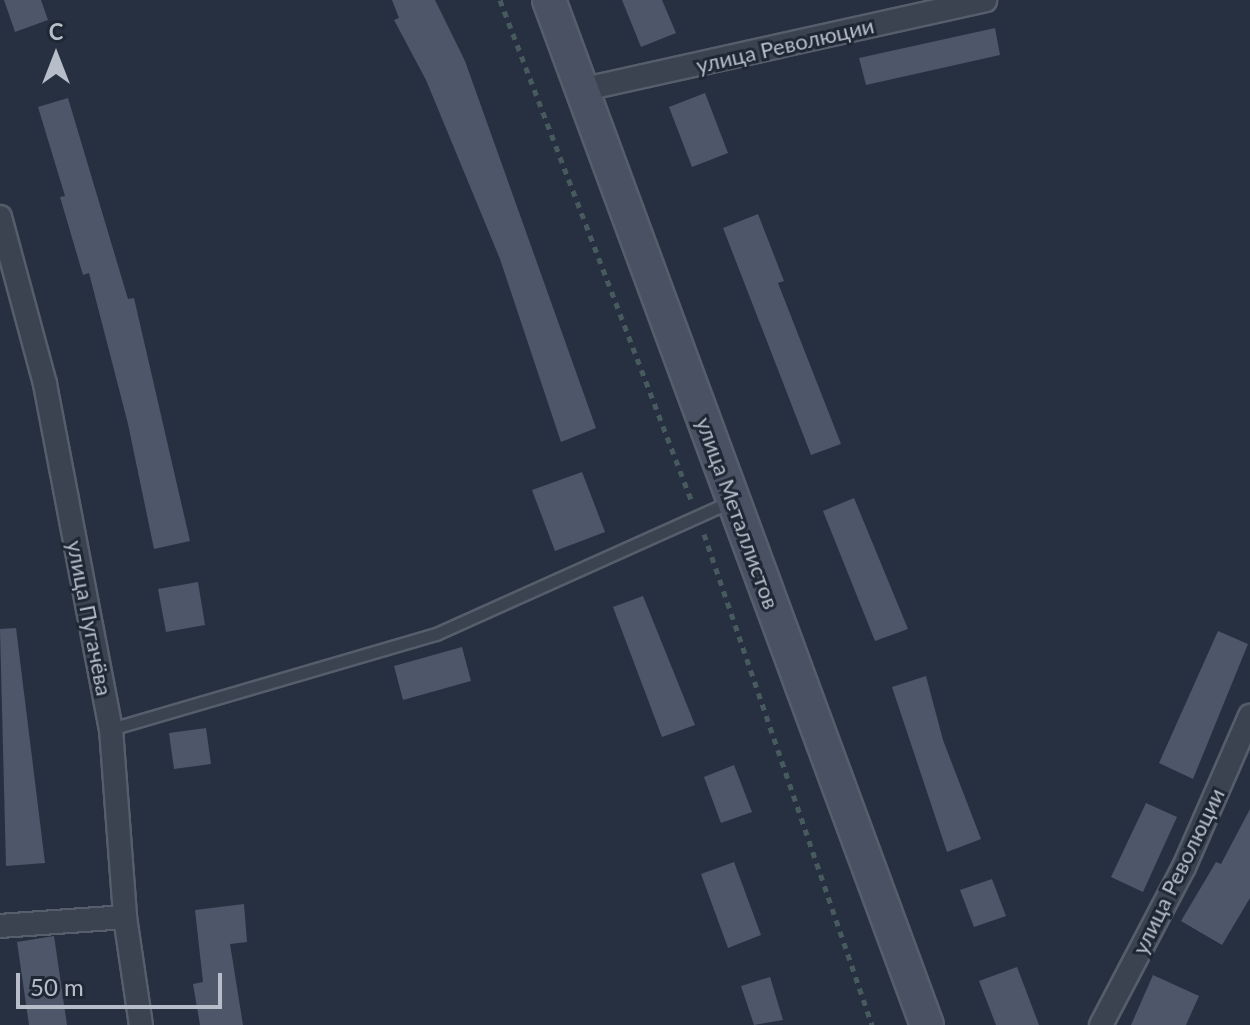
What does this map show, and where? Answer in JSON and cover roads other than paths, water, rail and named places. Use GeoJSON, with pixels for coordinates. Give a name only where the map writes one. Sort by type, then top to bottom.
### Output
{"type":"FeatureCollection","features":[{"type":"Feature","properties":{"kind":"street","name":"улица Металлистов"},"geometry":{"type":"LineString","coordinates":[[549,0],[585,89],[927,1025]]}},
{"type":"Feature","properties":{"kind":"street","name":"улица Революции"},"geometry":{"type":"LineString","coordinates":[[585,89],[985,0]]}},
{"type":"Feature","properties":{"kind":"street","name":"улица Пугачёва"},"geometry":{"type":"LineString","coordinates":[[0,217],[45,384],[111,729],[125,917],[141,1025]]}},
{"type":"Feature","properties":{"kind":"street","name":"улица Революции"},"geometry":{"type":"LineString","coordinates":[[1101,1025],[1184,867],[1250,716]]}},
{"type":"Feature","properties":{"kind":"street"},"geometry":{"type":"LineString","coordinates":[[0,926],[125,917]]}},
{"type":"Feature","properties":{"kind":"lane"},"geometry":{"type":"LineString","coordinates":[[111,729],[436,634],[733,501]]}}]}
